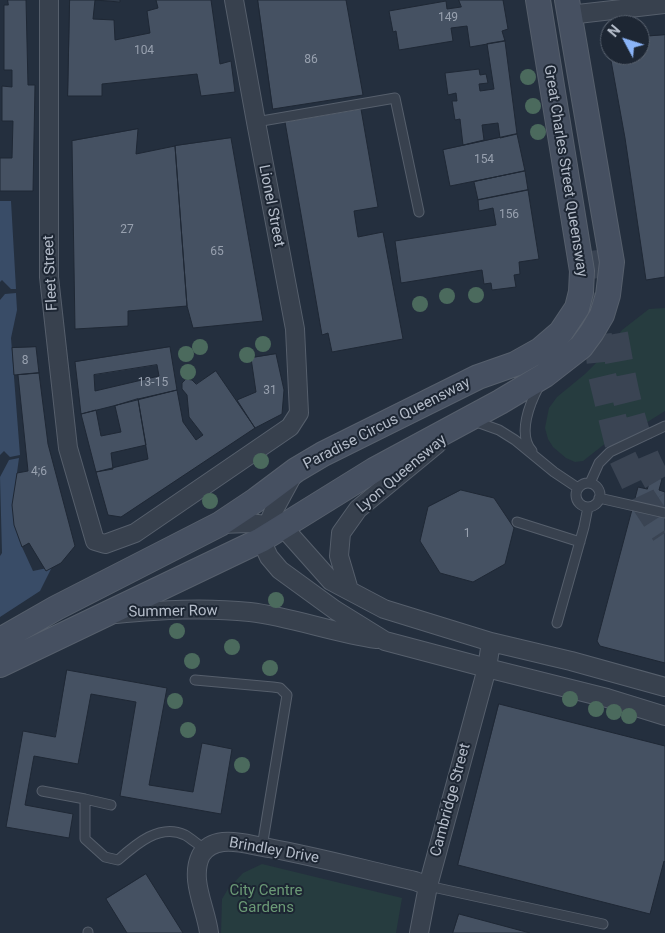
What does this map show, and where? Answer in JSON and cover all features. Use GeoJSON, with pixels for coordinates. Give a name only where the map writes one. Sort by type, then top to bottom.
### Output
{"type":"FeatureCollection","features":[{"type":"Feature","properties":{"kind":"main road","name":"Great Charles Street Queensway"},"geometry":{"type":"LineString","coordinates":[[478,377],[515,364],[540,350],[560,332],[578,308],[582,292],[581,259],[538,0]]}},
{"type":"Feature","properties":{"kind":"main road","name":"Great Charles Street Queensway"},"geometry":{"type":"LineString","coordinates":[[545,375],[582,346],[592,332],[602,315],[608,295],[612,262],[568,7]]}},
{"type":"Feature","properties":{"kind":"main road"},"geometry":{"type":"LineString","coordinates":[[106,614],[271,531],[374,470],[500,402],[545,375]]}},
{"type":"Feature","properties":{"kind":"main road","name":"Paradise Circus Queensway"},"geometry":{"type":"LineString","coordinates":[[296,470],[365,432],[478,377]]}},
{"type":"Feature","properties":{"kind":"main road"},"geometry":{"type":"LineString","coordinates":[[2,639],[56,608],[220,524],[296,470]]}},
{"type":"Feature","properties":{"kind":"main road","name":"Summer Row"},"geometry":{"type":"LineString","coordinates":[[0,666],[106,614]]}},
{"type":"Feature","properties":{"kind":"street","name":"Fleet Street"},"geometry":{"type":"LineString","coordinates":[[50,0],[49,277],[68,448],[95,541],[105,544],[134,533],[290,427],[299,412]]}},
{"type":"Feature","properties":{"kind":"street","name":"Lionel Street"},"geometry":{"type":"LineString","coordinates":[[234,0],[295,328],[299,412]]}},
{"type":"Feature","properties":{"kind":"street"},"geometry":{"type":"LineString","coordinates":[[568,7],[665,4]]}},
{"type":"Feature","properties":{"kind":"street","name":"Lyon Queensway"},"geometry":{"type":"LineString","coordinates":[[349,590],[339,556],[341,533],[358,509],[468,419]]}},
{"type":"Feature","properties":{"kind":"street"},"geometry":{"type":"LineString","coordinates":[[296,470],[271,531],[269,557],[280,570],[335,610],[384,640],[607,698],[665,716]]}},
{"type":"Feature","properties":{"kind":"street"},"geometry":{"type":"LineString","coordinates":[[220,524],[250,523],[271,531],[331,581],[384,609],[491,642],[571,661],[665,687]]}},
{"type":"Feature","properties":{"kind":"street","name":"Summer Row"},"geometry":{"type":"LineString","coordinates":[[106,614],[184,608],[250,612],[352,635],[384,640]]}},
{"type":"Feature","properties":{"kind":"street"},"geometry":{"type":"LineString","coordinates":[[487,668],[491,642]]}},
{"type":"Feature","properties":{"kind":"street","name":"Cambridge Street"},"geometry":{"type":"LineString","coordinates":[[419,933],[428,886],[487,668]]}},
{"type":"Feature","properties":{"kind":"street","name":"Brindley Drive"},"geometry":{"type":"LineString","coordinates":[[205,849],[222,842],[233,842],[415,881],[428,886]]}},
{"type":"Feature","properties":{"kind":"street"},"geometry":{"type":"LineString","coordinates":[[205,849],[200,857],[196,875],[209,933]]}},
{"type":"Feature","properties":{"kind":"lane"},"geometry":{"type":"LineString","coordinates":[[256,122],[395,98],[419,212]]}},
{"type":"Feature","properties":{"kind":"lane"},"geometry":{"type":"LineString","coordinates":[[540,461],[529,448],[526,422],[530,405],[545,375]]}},
{"type":"Feature","properties":{"kind":"lane"},"geometry":{"type":"LineString","coordinates":[[468,419],[499,430],[515,440],[540,461],[578,488]]}},
{"type":"Feature","properties":{"kind":"lane"},"geometry":{"type":"LineString","coordinates":[[590,483],[599,463],[610,452],[665,426]]}},
{"type":"Feature","properties":{"kind":"lane"},"geometry":{"type":"LineString","coordinates":[[590,483],[597,486],[599,498],[595,504],[588,507],[581,505],[576,499],[578,488],[583,484],[590,483]]}},
{"type":"Feature","properties":{"kind":"lane"},"geometry":{"type":"LineString","coordinates":[[599,498],[665,513]]}},
{"type":"Feature","properties":{"kind":"lane"},"geometry":{"type":"LineString","coordinates":[[557,623],[588,507]]}},
{"type":"Feature","properties":{"kind":"lane"},"geometry":{"type":"LineString","coordinates":[[517,522],[580,542]]}},
{"type":"Feature","properties":{"kind":"lane"},"geometry":{"type":"LineString","coordinates":[[195,680],[280,688],[287,695],[262,847]]}},
{"type":"Feature","properties":{"kind":"lane"},"geometry":{"type":"LineString","coordinates":[[42,791],[111,806]]}},
{"type":"Feature","properties":{"kind":"lane"},"geometry":{"type":"LineString","coordinates":[[85,799],[85,839],[105,857],[118,860],[136,844],[156,834],[168,831],[185,835],[205,849]]}},
{"type":"Feature","properties":{"kind":"lane"},"geometry":{"type":"LineString","coordinates":[[428,886],[603,924]]}},
{"type":"Feature","properties":{"kind":"green space"},"geometry":{"type":"Polygon","coordinates":[[[665,308],[665,411],[641,426],[611,439],[583,461],[575,462],[566,458],[553,447],[548,439],[545,428],[549,408],[557,397],[597,362],[622,330],[649,309],[665,308]]]}},
{"type":"Feature","properties":{"kind":"green space","name":"City Centre Gardens"},"geometry":{"type":"Polygon","coordinates":[[[262,864],[402,898],[396,933],[221,933],[222,899],[228,889],[243,873],[262,864]]]}},
{"type":"Feature","properties":{"kind":"water"},"geometry":{"type":"Polygon","coordinates":[[[0,201],[11,201],[16,289],[11,289],[2,280],[0,282],[0,201]]]}},
{"type":"Feature","properties":{"kind":"water"},"geometry":{"type":"Polygon","coordinates":[[[16,293],[17,310],[11,338],[20,455],[10,457],[4,451],[0,455],[0,300],[5,294],[16,293]]]}},
{"type":"Feature","properties":{"kind":"water"},"geometry":{"type":"Polygon","coordinates":[[[19,458],[15,487],[22,547],[33,571],[52,567],[40,591],[0,617],[0,556],[2,553],[0,477],[9,460],[19,458]]]}},
{"type":"Feature","properties":{"kind":"building"},"geometry":{"type":"Polygon","coordinates":[[[8,0],[26,0],[28,85],[35,85],[33,191],[0,191],[0,158],[12,158],[13,121],[2,121],[2,86],[12,87],[12,70],[4,70],[4,5],[8,5],[8,0]]]}},
{"type":"Feature","properties":{"kind":"building"},"geometry":{"type":"Polygon","coordinates":[[[70,0],[95,0],[93,19],[114,20],[115,40],[150,33],[147,11],[158,8],[156,0],[211,0],[220,64],[231,61],[235,92],[201,96],[197,74],[102,84],[102,96],[68,96],[70,0]]]}},
{"type":"Feature","properties":{"kind":"building"},"geometry":{"type":"Polygon","coordinates":[[[95,0],[120,0],[120,2],[95,0]]]}},
{"type":"Feature","properties":{"kind":"building"},"geometry":{"type":"Polygon","coordinates":[[[258,0],[346,0],[363,95],[273,109],[258,0]]]}},
{"type":"Feature","properties":{"kind":"building"},"geometry":{"type":"Polygon","coordinates":[[[459,0],[503,0],[508,29],[502,31],[505,41],[470,47],[467,26],[451,28],[453,41],[399,50],[396,31],[393,32],[389,11],[446,1],[447,9],[461,7],[459,0]]]}},
{"type":"Feature","properties":{"kind":"building"},"geometry":{"type":"Polygon","coordinates":[[[665,35],[665,277],[646,280],[625,138],[612,65],[650,65],[650,36],[665,35]]]}},
{"type":"Feature","properties":{"kind":"building"},"geometry":{"type":"Polygon","coordinates":[[[505,41],[517,134],[500,138],[498,123],[482,125],[484,140],[463,145],[460,119],[455,120],[452,101],[457,101],[456,93],[448,95],[445,73],[479,69],[480,75],[486,74],[488,83],[479,84],[480,91],[494,89],[487,44],[505,41]]]}},
{"type":"Feature","properties":{"kind":"building"},"geometry":{"type":"Polygon","coordinates":[[[361,109],[378,207],[354,211],[358,237],[383,232],[403,339],[332,352],[328,333],[322,335],[285,122],[361,109]]]}},
{"type":"Feature","properties":{"kind":"building"},"geometry":{"type":"Polygon","coordinates":[[[138,129],[136,154],[175,146],[187,306],[128,311],[128,326],[75,329],[72,141],[138,129]]]}},
{"type":"Feature","properties":{"kind":"building"},"geometry":{"type":"Polygon","coordinates":[[[517,134],[525,171],[450,186],[443,150],[517,134]]]}},
{"type":"Feature","properties":{"kind":"building"},"geometry":{"type":"Polygon","coordinates":[[[231,138],[263,321],[193,328],[187,306],[175,146],[231,138]]]}},
{"type":"Feature","properties":{"kind":"building"},"geometry":{"type":"Polygon","coordinates":[[[525,171],[528,190],[478,200],[474,182],[525,171]]]}},
{"type":"Feature","properties":{"kind":"building"},"geometry":{"type":"Polygon","coordinates":[[[528,190],[539,259],[519,262],[520,274],[514,275],[516,287],[492,290],[491,283],[484,284],[482,270],[401,283],[395,241],[496,225],[493,208],[479,211],[478,200],[528,190]]]}},
{"type":"Feature","properties":{"kind":"building"},"geometry":{"type":"Polygon","coordinates":[[[36,347],[39,373],[14,375],[12,348],[36,347]]]}},
{"type":"Feature","properties":{"kind":"building"},"geometry":{"type":"Polygon","coordinates":[[[170,347],[177,390],[81,414],[75,362],[170,347]],[[157,365],[94,375],[95,391],[159,376],[157,365]]]}},
{"type":"Feature","properties":{"kind":"building"},"geometry":{"type":"Polygon","coordinates":[[[276,354],[284,390],[282,414],[255,428],[237,400],[256,392],[251,358],[276,354]]]}},
{"type":"Feature","properties":{"kind":"building"},"geometry":{"type":"Polygon","coordinates":[[[216,371],[255,428],[121,517],[108,515],[96,472],[148,459],[138,399],[177,390],[183,422],[196,440],[203,435],[189,417],[187,395],[182,389],[182,383],[186,379],[192,380],[196,384],[216,371]]]}},
{"type":"Feature","properties":{"kind":"building"},"geometry":{"type":"Polygon","coordinates":[[[39,373],[48,444],[75,546],[61,563],[46,571],[29,543],[22,547],[14,525],[12,505],[17,473],[28,471],[18,375],[39,373]]]}},
{"type":"Feature","properties":{"kind":"building"},"geometry":{"type":"Polygon","coordinates":[[[138,399],[146,445],[111,453],[113,469],[96,472],[81,414],[96,410],[101,436],[121,432],[115,406],[138,399]]]}},
{"type":"Feature","properties":{"kind":"building"},"geometry":{"type":"Polygon","coordinates":[[[651,476],[662,479],[659,490],[665,492],[665,663],[600,646],[597,641],[638,487],[647,489],[651,476]]]}},
{"type":"Feature","properties":{"kind":"building"},"geometry":{"type":"Polygon","coordinates":[[[461,490],[494,498],[514,528],[505,564],[473,582],[440,573],[420,541],[428,507],[461,490]]]}},
{"type":"Feature","properties":{"kind":"building"},"geometry":{"type":"Polygon","coordinates":[[[67,670],[167,688],[149,785],[193,792],[202,743],[232,749],[221,814],[120,796],[136,702],[91,694],[78,764],[34,756],[25,805],[73,814],[69,838],[6,827],[23,731],[55,737],[67,670]]]}},
{"type":"Feature","properties":{"kind":"building"},"geometry":{"type":"Polygon","coordinates":[[[499,704],[665,746],[665,862],[650,914],[458,865],[499,704]]]}},
{"type":"Feature","properties":{"kind":"building"},"geometry":{"type":"Polygon","coordinates":[[[146,874],[183,933],[127,933],[106,899],[146,874]]]}},
{"type":"Feature","properties":{"kind":"building"},"geometry":{"type":"Polygon","coordinates":[[[459,914],[530,933],[453,933],[459,914]]]}},
{"type":"Feature","properties":{"kind":"tunnel"},"geometry":{"type":"LineString","coordinates":[[589,251],[602,375],[621,454],[642,498],[665,533]]}},
{"type":"Feature","properties":{"kind":"tunnel"},"geometry":{"type":"LineString","coordinates":[[614,334],[626,396],[637,437],[654,475],[665,493]]}}]}
